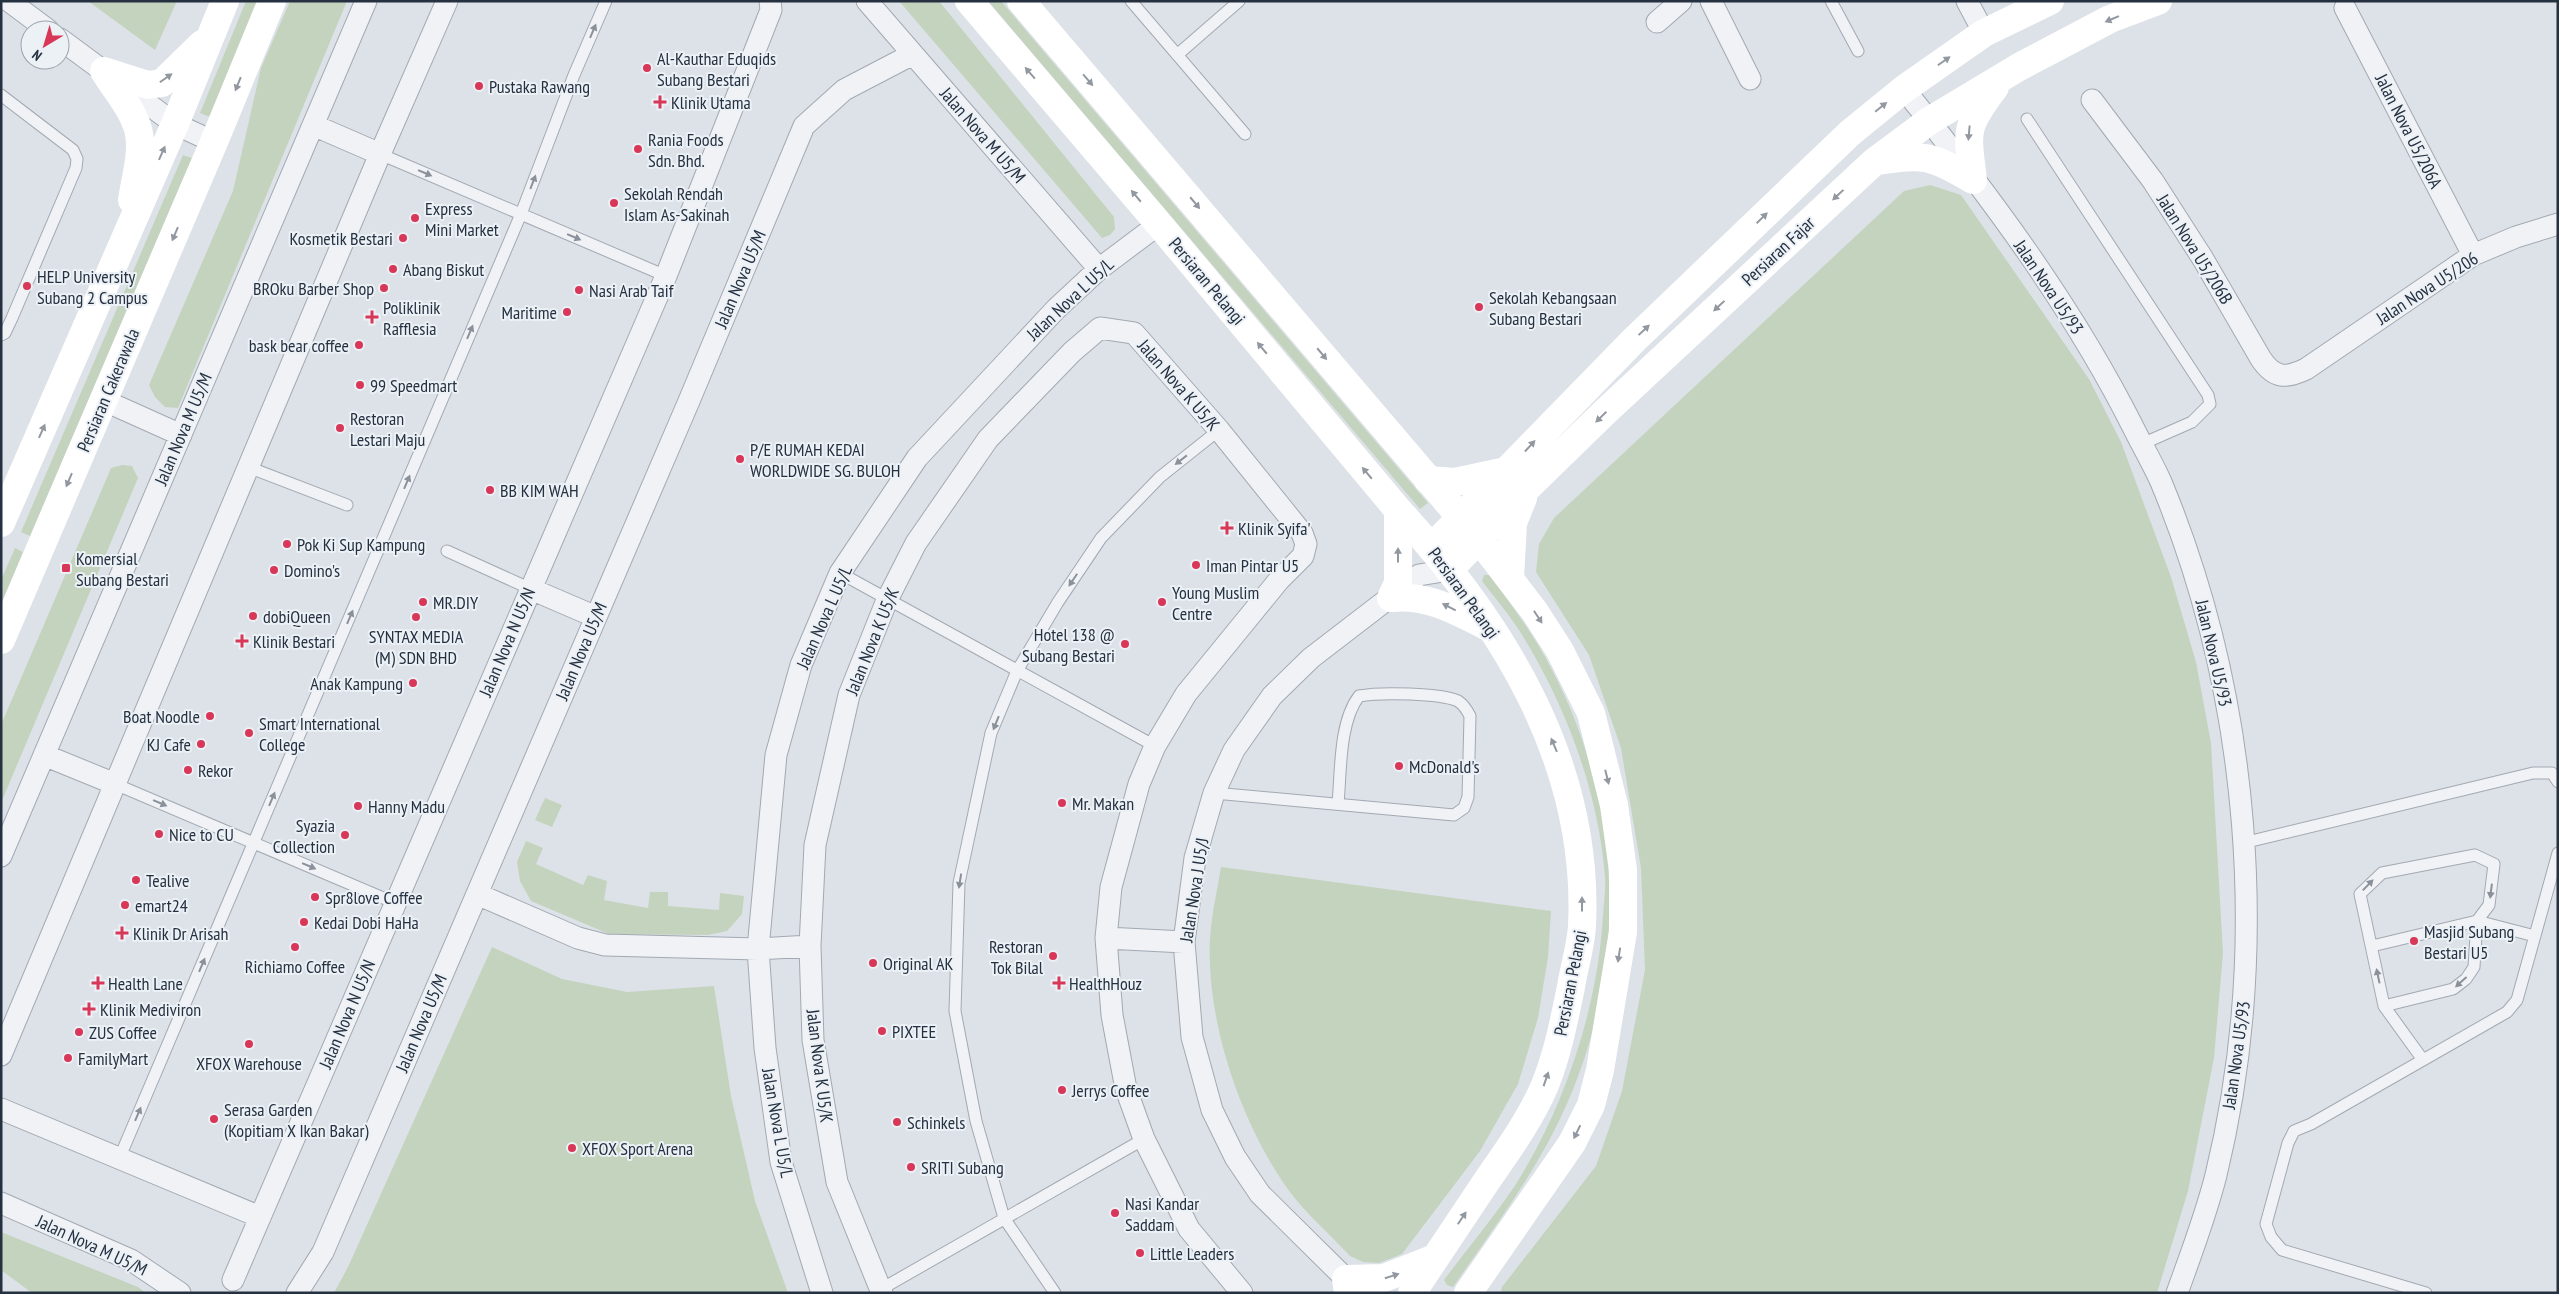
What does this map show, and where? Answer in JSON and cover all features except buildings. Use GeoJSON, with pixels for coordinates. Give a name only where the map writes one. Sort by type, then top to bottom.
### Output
{"type":"FeatureCollection","features":[{"type":"Feature","properties":{"kind":"street"},"geometry":{"type":"LineString","coordinates":[[9,1],[35,20]]}},
{"type":"Feature","properties":{"kind":"street"},"geometry":{"type":"LineString","coordinates":[[1,523],[175,124],[225,1]]}},
{"type":"Feature","properties":{"kind":"street","name":"Persiaran Cakerawala"},"geometry":{"type":"LineString","coordinates":[[1,640],[214,142],[272,1]]}},
{"type":"Feature","properties":{"kind":"street","name":"Jalan Nova M U5/M"},"geometry":{"type":"LineString","coordinates":[[1,856],[366,1]]}},
{"type":"Feature","properties":{"kind":"street"},"geometry":{"type":"LineString","coordinates":[[1,1055],[380,154],[447,1]]}},
{"type":"Feature","properties":{"kind":"street","name":"Jalan Nova N U5/N"},"geometry":{"type":"LineString","coordinates":[[233,1280],[666,276],[771,10],[770,1]]}},
{"type":"Feature","properties":{"kind":"street","name":"Jalan Nova M U5/M"},"geometry":{"type":"LineString","coordinates":[[867,1],[1099,269]]}},
{"type":"Feature","properties":{"kind":"street","name":"Persiaran Pelangi"},"geometry":{"type":"LineString","coordinates":[[969,1],[1159,224],[1398,510],[1432,547],[1492,629],[1527,687],[1556,749],[1574,818],[1582,873],[1582,928],[1563,1029],[1544,1085],[1517,1138],[1412,1293]]}},
{"type":"Feature","properties":{"kind":"street"},"geometry":{"type":"LineString","coordinates":[[1021,1],[1479,539],[1510,578],[1560,651],[1591,713],[1614,805],[1623,870],[1623,932],[1600,1070],[1591,1105],[1572,1144],[1476,1287]]}},
{"type":"Feature","properties":{"kind":"street"},"geometry":{"type":"LineString","coordinates":[[1657,22],[1681,1]]}},
{"type":"Feature","properties":{"kind":"street"},"geometry":{"type":"LineString","coordinates":[[1712,1],[1750,79]]}},
{"type":"Feature","properties":{"kind":"street"},"geometry":{"type":"LineString","coordinates":[[1967,1],[1984,34]]}},
{"type":"Feature","properties":{"kind":"street"},"geometry":{"type":"LineString","coordinates":[[1419,575],[1432,547],[1506,471],[1634,340],[1850,133],[1904,89],[1984,34],[2050,1]]}},
{"type":"Feature","properties":{"kind":"street","name":"Persiaran Fajar"},"geometry":{"type":"LineString","coordinates":[[1449,570],[1528,488],[1874,162],[1930,121],[2002,77],[2110,19],[2158,1]]}},
{"type":"Feature","properties":{"kind":"street","name":"Jalan Nova U5/206A"},"geometry":{"type":"LineString","coordinates":[[2345,8],[2473,255]]}},
{"type":"Feature","properties":{"kind":"street"},"geometry":{"type":"LineString","coordinates":[[104,71],[148,85],[162,83],[212,34]]}},
{"type":"Feature","properties":{"kind":"street"},"geometry":{"type":"LineString","coordinates":[[70,46],[175,124],[214,142]]}},
{"type":"Feature","properties":{"kind":"street","name":"Jalan Nova U5/M"},"geometry":{"type":"LineString","coordinates":[[296,1293],[323,1252],[596,617],[804,126],[844,90],[913,54]]}},
{"type":"Feature","properties":{"kind":"street"},"geometry":{"type":"LineString","coordinates":[[104,71],[130,113],[138,130],[139,145],[127,233]]}},
{"type":"Feature","properties":{"kind":"street"},"geometry":{"type":"LineString","coordinates":[[1973,180],[1968,138],[1969,125],[1976,112],[2002,77]]}},
{"type":"Feature","properties":{"kind":"street","name":"Jalan Nova U5/93"},"geometry":{"type":"LineString","coordinates":[[1904,89],[2026,250],[2081,331],[2160,480],[2195,576],[2222,675],[2238,766],[2243,843],[2245,929],[2243,1016],[2216,1176],[2177,1293]]}},
{"type":"Feature","properties":{"kind":"street","name":"Jalan Nova U5/206B"},"geometry":{"type":"LineString","coordinates":[[2092,100],[2153,181],[2203,258],[2268,369],[2278,375],[2292,376],[2306,369]]}},
{"type":"Feature","properties":{"kind":"street"},"geometry":{"type":"LineString","coordinates":[[313,125],[380,154]]}},
{"type":"Feature","properties":{"kind":"street"},"geometry":{"type":"LineString","coordinates":[[1874,162],[1907,156],[1926,158],[1941,161],[1973,180]]}},
{"type":"Feature","properties":{"kind":"street","name":"Jalan Nova L U5/L"},"geometry":{"type":"LineString","coordinates":[[822,1293],[781,1162],[765,1048],[758,949],[776,755],[801,665],[840,573],[917,458],[1056,309],[1099,269],[1159,224]]}},
{"type":"Feature","properties":{"kind":"street","name":"Jalan Nova U5/206"},"geometry":{"type":"LineString","coordinates":[[2306,369],[2473,255],[2516,237],[2558,224]]}},
{"type":"Feature","properties":{"kind":"street","name":"Jalan Nova K U5/K"},"geometry":{"type":"LineString","coordinates":[[878,1292],[837,1182],[812,1040],[810,946],[815,845],[840,732],[849,695],[887,600],[916,543],[988,439],[1072,352],[1100,328],[1134,333],[1219,430],[1302,533],[1306,544],[1303,556],[1279,580],[1186,694],[1155,746],[1139,784],[1111,886],[1106,938],[1112,1015],[1126,1089],[1144,1139],[1190,1229],[1242,1293]]}},
{"type":"Feature","properties":{"kind":"street"},"geometry":{"type":"LineString","coordinates":[[103,400],[181,435]]}},
{"type":"Feature","properties":{"kind":"street"},"geometry":{"type":"LineString","coordinates":[[1428,480],[1455,482],[1506,471]]}},
{"type":"Feature","properties":{"kind":"street"},"geometry":{"type":"LineString","coordinates":[[1510,578],[1513,523],[1528,488]]}},
{"type":"Feature","properties":{"kind":"street"},"geometry":{"type":"LineString","coordinates":[[1391,598],[1398,583],[1398,510]]}},
{"type":"Feature","properties":{"kind":"street","name":"Jalan Nova J U5/J"},"geometry":{"type":"LineString","coordinates":[[1353,1288],[1260,1194],[1234,1157],[1212,1110],[1192,1037],[1184,942],[1195,858],[1214,793],[1234,750],[1272,696],[1310,658],[1419,575],[1449,570]]}},
{"type":"Feature","properties":{"kind":"street"},"geometry":{"type":"LineString","coordinates":[[531,589],[596,617]]}},
{"type":"Feature","properties":{"kind":"street"},"geometry":{"type":"LineString","coordinates":[[1391,598],[1408,596],[1441,603],[1492,629]]}},
{"type":"Feature","properties":{"kind":"street"},"geometry":{"type":"LineString","coordinates":[[44,755],[115,784]]}},
{"type":"Feature","properties":{"kind":"street"},"geometry":{"type":"LineString","coordinates":[[477,894],[578,938],[605,945],[758,949],[810,946]]}},
{"type":"Feature","properties":{"kind":"street"},"geometry":{"type":"LineString","coordinates":[[1106,938],[1184,942]]}},
{"type":"Feature","properties":{"kind":"street"},"geometry":{"type":"LineString","coordinates":[[1,1109],[260,1217]]}},
{"type":"Feature","properties":{"kind":"street","name":"Jalan Nova M U5/M"},"geometry":{"type":"LineString","coordinates":[[1,1203],[131,1260],[180,1293]]}},
{"type":"Feature","properties":{"kind":"street"},"geometry":{"type":"LineString","coordinates":[[1353,1288],[1435,1258]]}},
{"type":"Feature","properties":{"kind":"lane"},"geometry":{"type":"LineString","coordinates":[[119,1159],[520,214],[574,75],[606,1]]}},
{"type":"Feature","properties":{"kind":"lane"},"geometry":{"type":"LineString","coordinates":[[1132,1],[1245,134]]}},
{"type":"Feature","properties":{"kind":"lane"},"geometry":{"type":"LineString","coordinates":[[1177,55],[1238,1]]}},
{"type":"Feature","properties":{"kind":"lane"},"geometry":{"type":"LineString","coordinates":[[1831,1],[1858,50]]}},
{"type":"Feature","properties":{"kind":"lane"},"geometry":{"type":"LineString","coordinates":[[1,95],[73,150],[77,159],[76,168],[12,318],[5,333],[1,334]]}},
{"type":"Feature","properties":{"kind":"lane"},"geometry":{"type":"LineString","coordinates":[[1,105],[16,106]]}},
{"type":"Feature","properties":{"kind":"lane"},"geometry":{"type":"LineString","coordinates":[[2027,119],[2208,395],[2210,404],[2192,422],[2142,444]]}},
{"type":"Feature","properties":{"kind":"lane"},"geometry":{"type":"LineString","coordinates":[[380,154],[666,276]]}},
{"type":"Feature","properties":{"kind":"lane"},"geometry":{"type":"LineString","coordinates":[[1055,1293],[1004,1218],[976,1121],[955,1012],[959,882],[991,733],[1017,671],[1058,602],[1101,538],[1160,477],[1219,430]]}},
{"type":"Feature","properties":{"kind":"lane"},"geometry":{"type":"LineString","coordinates":[[248,467],[347,505]]}},
{"type":"Feature","properties":{"kind":"lane"},"geometry":{"type":"LineString","coordinates":[[447,551],[531,589]]}},
{"type":"Feature","properties":{"kind":"lane"},"geometry":{"type":"LineString","coordinates":[[840,573],[1155,746]]}},
{"type":"Feature","properties":{"kind":"lane"},"geometry":{"type":"LineString","coordinates":[[1214,793],[1454,815],[1464,808],[1468,797],[1470,716],[1464,706],[1446,697],[1373,693],[1360,696],[1351,706],[1346,722],[1338,804]]}},
{"type":"Feature","properties":{"kind":"lane"},"geometry":{"type":"LineString","coordinates":[[2243,843],[2533,773],[2552,773],[2558,782]]}},
{"type":"Feature","properties":{"kind":"lane"},"geometry":{"type":"LineString","coordinates":[[115,784],[395,903]]}},
{"type":"Feature","properties":{"kind":"lane"},"geometry":{"type":"LineString","coordinates":[[2426,1293],[2282,1250],[2271,1237],[2266,1224],[2288,1143],[2294,1131],[2311,1124],[2507,1012],[2516,1000],[2558,853]]}},
{"type":"Feature","properties":{"kind":"lane"},"geometry":{"type":"LineString","coordinates":[[2384,1006],[2453,989],[2466,979],[2474,967],[2477,921],[2489,905],[2494,864],[2489,859],[2475,855],[2382,872],[2360,894],[2384,1006],[2423,1060]]}},
{"type":"Feature","properties":{"kind":"lane"},"geometry":{"type":"LineString","coordinates":[[2372,946],[2477,921],[2535,936]]}},
{"type":"Feature","properties":{"kind":"lane"},"geometry":{"type":"LineString","coordinates":[[878,1292],[1144,1139]]}},
{"type":"Feature","properties":{"kind":"green space"},"geometry":{"type":"Polygon","coordinates":[[[88,1],[177,1],[155,50],[88,1]]]}},
{"type":"Feature","properties":{"kind":"green space"},"geometry":{"type":"Polygon","coordinates":[[[246,1],[259,1],[210,117],[200,113],[246,1]]]}},
{"type":"Feature","properties":{"kind":"green space"},"geometry":{"type":"Polygon","coordinates":[[[290,1],[347,1],[178,408],[165,407],[155,397],[149,385],[233,191],[261,68],[290,1]]]}},
{"type":"Feature","properties":{"kind":"green space"},"geometry":{"type":"Polygon","coordinates":[[[899,1],[939,1],[1114,217],[1115,229],[1110,235],[1102,238],[899,1]]]}},
{"type":"Feature","properties":{"kind":"green space"},"geometry":{"type":"Polygon","coordinates":[[[988,1],[1001,1],[1428,503],[1420,509],[988,1]]]}},
{"type":"Feature","properties":{"kind":"green space"},"geometry":{"type":"Polygon","coordinates":[[[183,155],[192,158],[30,536],[21,532],[183,155]]]}},
{"type":"Feature","properties":{"kind":"green space"},"geometry":{"type":"Polygon","coordinates":[[[1930,185],[1961,195],[2089,379],[2121,442],[2171,577],[2196,662],[2211,743],[2223,953],[2214,1058],[2188,1191],[2157,1293],[1501,1293],[1502,1287],[1596,1166],[1622,1091],[1645,970],[1641,868],[1621,748],[1589,655],[1536,572],[1539,544],[1554,518],[1904,191],[1930,185]]]}},
{"type":"Feature","properties":{"kind":"green space"},"geometry":{"type":"Polygon","coordinates":[[[122,465],[132,466],[138,478],[1,803],[1,725],[111,468],[122,465]]]}},
{"type":"Feature","properties":{"kind":"green space"},"geometry":{"type":"Polygon","coordinates":[[[15,548],[23,552],[1,605],[1,580],[15,548]]]}},
{"type":"Feature","properties":{"kind":"green space"},"geometry":{"type":"Polygon","coordinates":[[[1484,575],[1490,575],[1538,645],[1552,670],[1577,725],[1595,783],[1606,841],[1610,901],[1606,960],[1596,1019],[1578,1077],[1542,1153],[1506,1211],[1453,1287],[1447,1285],[1444,1280],[1516,1184],[1534,1154],[1564,1089],[1576,1055],[1594,985],[1600,950],[1605,891],[1601,844],[1595,812],[1577,748],[1565,717],[1536,658],[1515,624],[1482,581],[1484,575]]]}},
{"type":"Feature","properties":{"kind":"green space"},"geometry":{"type":"Polygon","coordinates":[[[545,798],[562,805],[552,827],[535,820],[545,798]]]}},
{"type":"Feature","properties":{"kind":"green space"},"geometry":{"type":"Polygon","coordinates":[[[526,841],[543,848],[536,864],[583,885],[588,875],[607,881],[604,900],[648,908],[650,892],[668,892],[668,906],[719,910],[720,893],[744,896],[742,914],[727,931],[708,935],[609,934],[531,901],[520,881],[517,862],[526,841]]]}},
{"type":"Feature","properties":{"kind":"green space"},"geometry":{"type":"Polygon","coordinates":[[[1221,867],[1551,911],[1548,957],[1538,1018],[1518,1084],[1480,1151],[1402,1254],[1379,1263],[1363,1262],[1350,1256],[1290,1192],[1255,1134],[1228,1066],[1213,995],[1210,960],[1211,927],[1221,867]]]}},
{"type":"Feature","properties":{"kind":"green space","name":"XFOX Sport Arena"},"geometry":{"type":"Polygon","coordinates":[[[492,947],[562,979],[627,992],[714,986],[731,1096],[755,1201],[788,1293],[334,1293],[348,1267],[492,947]]]}},
{"type":"Feature","properties":{"kind":"green space"},"geometry":{"type":"Polygon","coordinates":[[[1,1232],[138,1287],[146,1293],[32,1293],[1,1270],[1,1232]]]}},
{"type":"Feature","properties":{"kind":"place","name":"Al-Kauthar Eduqids Subang Bestari"},"geometry":{"type":"Point","coordinates":[647,68]}},
{"type":"Feature","properties":{"kind":"place","name":"Pustaka Rawang"},"geometry":{"type":"Point","coordinates":[479,86]}},
{"type":"Feature","properties":{"kind":"place","name":"Klinik Utama"},"geometry":{"type":"Point","coordinates":[660,102]}},
{"type":"Feature","properties":{"kind":"place","name":"Rania Foods Sdn. Bhd."},"geometry":{"type":"Point","coordinates":[638,149]}},
{"type":"Feature","properties":{"kind":"place","name":"Sekolah Rendah Islam As-Sakinah"},"geometry":{"type":"Point","coordinates":[614,203]}},
{"type":"Feature","properties":{"kind":"place","name":"Express Mini Market"},"geometry":{"type":"Point","coordinates":[415,218]}},
{"type":"Feature","properties":{"kind":"place","name":"Kosmetik Bestari"},"geometry":{"type":"Point","coordinates":[403,238]}},
{"type":"Feature","properties":{"kind":"place","name":"Abang Biskut"},"geometry":{"type":"Point","coordinates":[393,269]}},
{"type":"Feature","properties":{"kind":"place","name":"HELP University Subang 2 Campus"},"geometry":{"type":"Point","coordinates":[27,286]}},
{"type":"Feature","properties":{"kind":"place","name":"BROku Barber Shop"},"geometry":{"type":"Point","coordinates":[384,288]}},
{"type":"Feature","properties":{"kind":"place","name":"Nasi Arab Taif"},"geometry":{"type":"Point","coordinates":[579,290]}},
{"type":"Feature","properties":{"kind":"place","name":"Sekolah Kebangsaan Subang Bestari"},"geometry":{"type":"Point","coordinates":[1479,307]}},
{"type":"Feature","properties":{"kind":"place","name":"Maritime"},"geometry":{"type":"Point","coordinates":[567,312]}},
{"type":"Feature","properties":{"kind":"place","name":"Poliklinik Rafflesia"},"geometry":{"type":"Point","coordinates":[372,317]}},
{"type":"Feature","properties":{"kind":"place","name":"bask bear coffee"},"geometry":{"type":"Point","coordinates":[359,345]}},
{"type":"Feature","properties":{"kind":"place","name":"99 Speedmart"},"geometry":{"type":"Point","coordinates":[360,385]}},
{"type":"Feature","properties":{"kind":"place","name":"Restoran Lestari Maju"},"geometry":{"type":"Point","coordinates":[340,428]}},
{"type":"Feature","properties":{"kind":"place","name":"P/E RUMAH KEDAI WORLDWIDE SG. BULOH"},"geometry":{"type":"Point","coordinates":[740,459]}},
{"type":"Feature","properties":{"kind":"place","name":"BB KIM WAH"},"geometry":{"type":"Point","coordinates":[490,490]}},
{"type":"Feature","properties":{"kind":"place","name":"Klinik Syifa'"},"geometry":{"type":"Point","coordinates":[1227,528]}},
{"type":"Feature","properties":{"kind":"place","name":"Pok Ki Sup Kampung"},"geometry":{"type":"Point","coordinates":[287,544]}},
{"type":"Feature","properties":{"kind":"place","name":"Iman Pintar U5"},"geometry":{"type":"Point","coordinates":[1196,565]}},
{"type":"Feature","properties":{"kind":"place","name":"Komersial Subang Bestari"},"geometry":{"type":"Point","coordinates":[66,568]}},
{"type":"Feature","properties":{"kind":"place","name":"Domino's"},"geometry":{"type":"Point","coordinates":[274,570]}},
{"type":"Feature","properties":{"kind":"place","name":"MR.DIY"},"geometry":{"type":"Point","coordinates":[423,602]}},
{"type":"Feature","properties":{"kind":"place","name":"Young Muslim Centre"},"geometry":{"type":"Point","coordinates":[1162,602]}},
{"type":"Feature","properties":{"kind":"place","name":"dobiQueen"},"geometry":{"type":"Point","coordinates":[253,616]}},
{"type":"Feature","properties":{"kind":"place","name":"SYNTAX MEDIA (M) SDN BHD"},"geometry":{"type":"Point","coordinates":[416,617]}},
{"type":"Feature","properties":{"kind":"place","name":"Klinik Bestari"},"geometry":{"type":"Point","coordinates":[242,641]}},
{"type":"Feature","properties":{"kind":"place","name":"Hotel 138 @ Subang Bestari"},"geometry":{"type":"Point","coordinates":[1125,644]}},
{"type":"Feature","properties":{"kind":"place","name":"Anak Kampung"},"geometry":{"type":"Point","coordinates":[413,683]}},
{"type":"Feature","properties":{"kind":"place","name":"Boat Noodle"},"geometry":{"type":"Point","coordinates":[210,716]}},
{"type":"Feature","properties":{"kind":"place","name":"Smart International College"},"geometry":{"type":"Point","coordinates":[249,733]}},
{"type":"Feature","properties":{"kind":"place","name":"KJ Cafe"},"geometry":{"type":"Point","coordinates":[201,744]}},
{"type":"Feature","properties":{"kind":"place","name":"McDonald's"},"geometry":{"type":"Point","coordinates":[1399,766]}},
{"type":"Feature","properties":{"kind":"place","name":"Rekor"},"geometry":{"type":"Point","coordinates":[188,770]}},
{"type":"Feature","properties":{"kind":"place","name":"Mr. Makan"},"geometry":{"type":"Point","coordinates":[1062,803]}},
{"type":"Feature","properties":{"kind":"place","name":"Hanny Madu"},"geometry":{"type":"Point","coordinates":[358,806]}},
{"type":"Feature","properties":{"kind":"place","name":"Nice to CU"},"geometry":{"type":"Point","coordinates":[159,834]}},
{"type":"Feature","properties":{"kind":"place","name":"Syazia Collection"},"geometry":{"type":"Point","coordinates":[345,835]}},
{"type":"Feature","properties":{"kind":"place","name":"Tealive"},"geometry":{"type":"Point","coordinates":[136,880]}},
{"type":"Feature","properties":{"kind":"place","name":"Spr8love Coffee"},"geometry":{"type":"Point","coordinates":[315,897]}},
{"type":"Feature","properties":{"kind":"place","name":"emart24"},"geometry":{"type":"Point","coordinates":[125,905]}},
{"type":"Feature","properties":{"kind":"place","name":"Kedai Dobi HaHa"},"geometry":{"type":"Point","coordinates":[304,922]}},
{"type":"Feature","properties":{"kind":"place","name":"Klinik Dr Arisah"},"geometry":{"type":"Point","coordinates":[122,933]}},
{"type":"Feature","properties":{"kind":"place","name":"Masjid Subang Bestari U5"},"geometry":{"type":"Point","coordinates":[2414,941]}},
{"type":"Feature","properties":{"kind":"place","name":"Richiamo Coffee"},"geometry":{"type":"Point","coordinates":[295,947]}},
{"type":"Feature","properties":{"kind":"place","name":"Restoran Tok Bilal"},"geometry":{"type":"Point","coordinates":[1053,956]}},
{"type":"Feature","properties":{"kind":"place","name":"Original AK"},"geometry":{"type":"Point","coordinates":[873,963]}},
{"type":"Feature","properties":{"kind":"place","name":"Health Lane"},"geometry":{"type":"Point","coordinates":[98,983]}},
{"type":"Feature","properties":{"kind":"place","name":"HealthHouz"},"geometry":{"type":"Point","coordinates":[1059,983]}},
{"type":"Feature","properties":{"kind":"place","name":"Klinik Mediviron"},"geometry":{"type":"Point","coordinates":[89,1009]}},
{"type":"Feature","properties":{"kind":"place","name":"PIXTEE"},"geometry":{"type":"Point","coordinates":[882,1031]}},
{"type":"Feature","properties":{"kind":"place","name":"ZUS Coffee"},"geometry":{"type":"Point","coordinates":[79,1032]}},
{"type":"Feature","properties":{"kind":"place","name":"XFOX Warehouse"},"geometry":{"type":"Point","coordinates":[249,1044]}},
{"type":"Feature","properties":{"kind":"place","name":"FamilyMart"},"geometry":{"type":"Point","coordinates":[68,1058]}},
{"type":"Feature","properties":{"kind":"place","name":"Jerrys Coffee"},"geometry":{"type":"Point","coordinates":[1062,1090]}},
{"type":"Feature","properties":{"kind":"place","name":"Serasa Garden (Kopitiam X Ikan Bakar)"},"geometry":{"type":"Point","coordinates":[214,1119]}},
{"type":"Feature","properties":{"kind":"place","name":"Schinkels"},"geometry":{"type":"Point","coordinates":[897,1122]}},
{"type":"Feature","properties":{"kind":"place","name":"XFOX Sport Arena"},"geometry":{"type":"Point","coordinates":[572,1148]}},
{"type":"Feature","properties":{"kind":"place","name":"SRITI Subang"},"geometry":{"type":"Point","coordinates":[911,1167]}},
{"type":"Feature","properties":{"kind":"place","name":"Nasi Kandar Saddam"},"geometry":{"type":"Point","coordinates":[1115,1213]}},
{"type":"Feature","properties":{"kind":"place","name":"Little Leaders"},"geometry":{"type":"Point","coordinates":[1140,1253]}}]}
